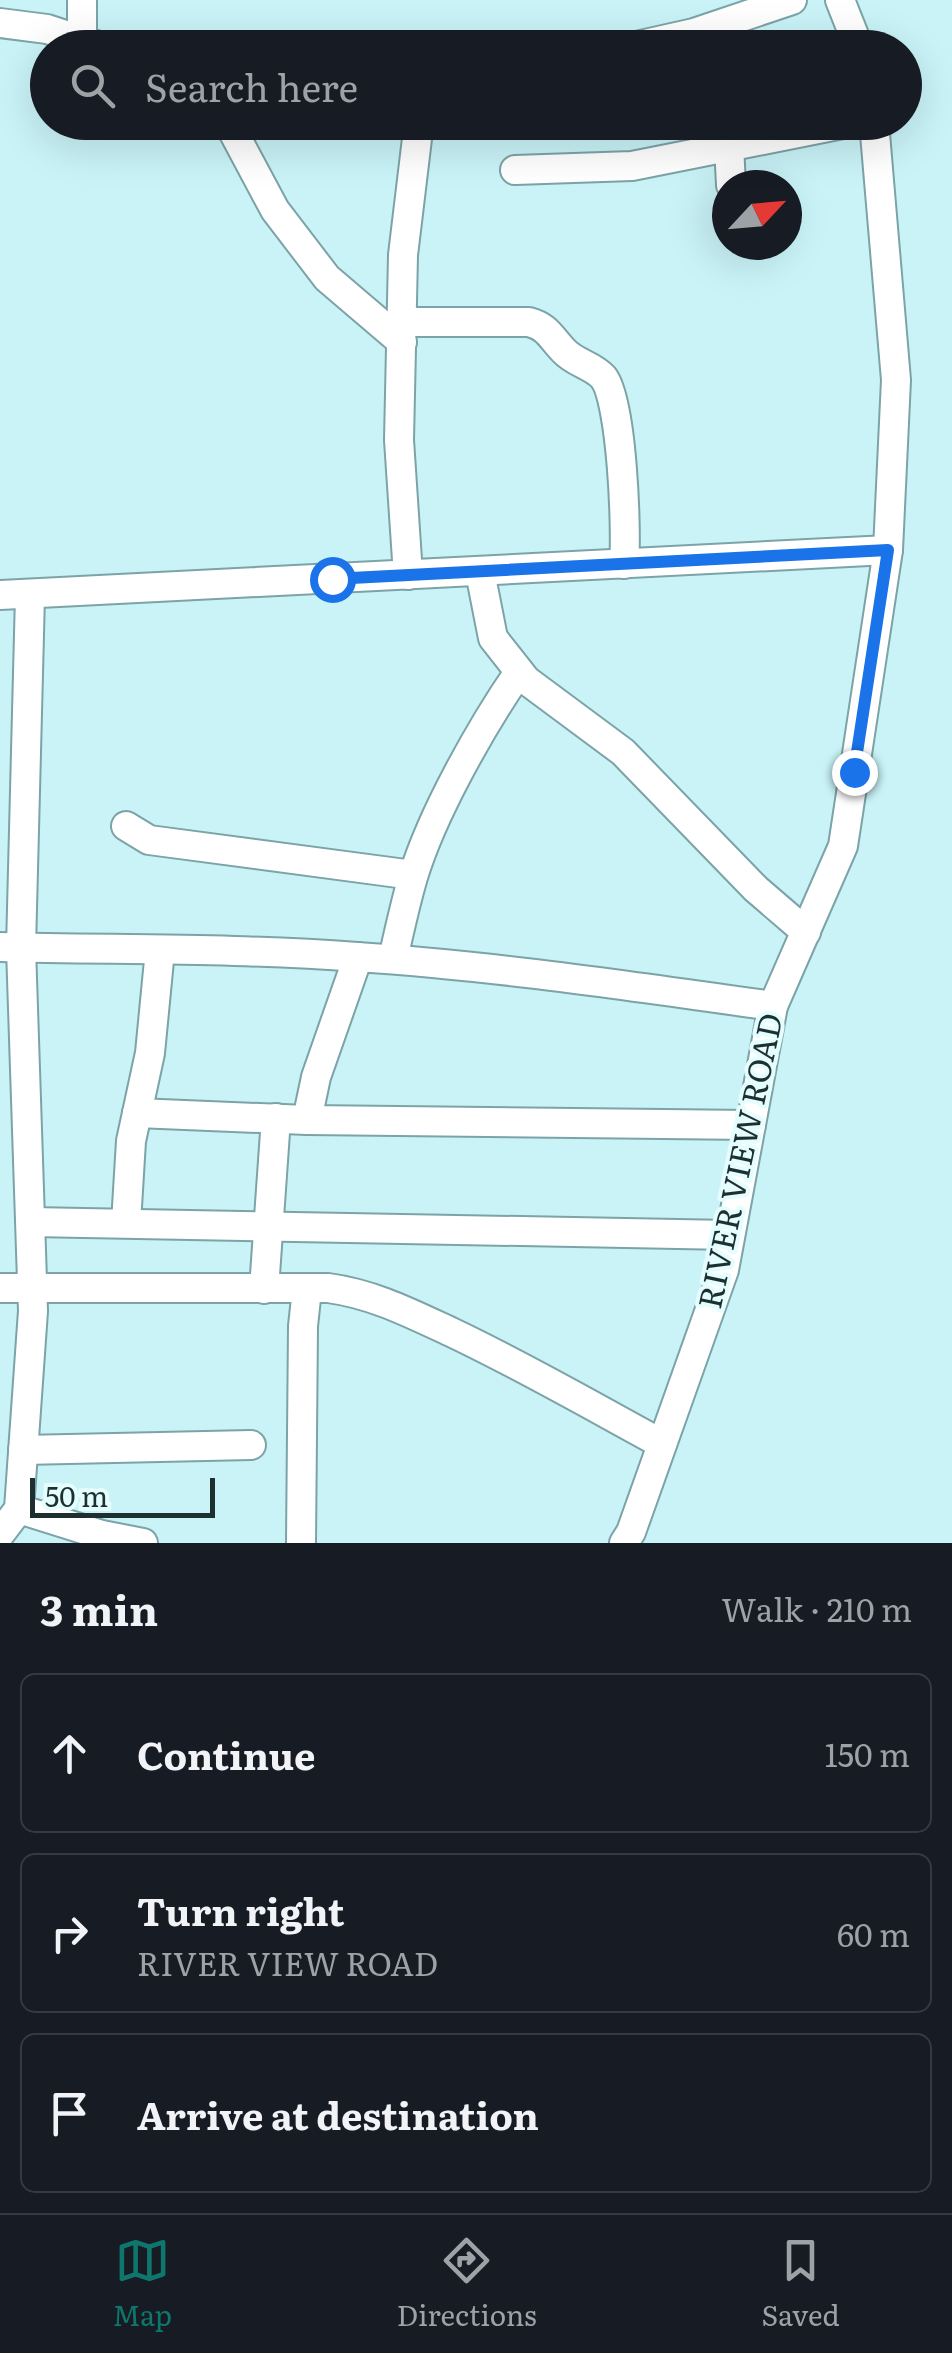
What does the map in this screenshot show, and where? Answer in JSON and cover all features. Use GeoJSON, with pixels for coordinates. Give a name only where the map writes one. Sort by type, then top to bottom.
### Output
{"type":"FeatureCollection","features":[{"type":"Feature","properties":{"kind":"street"},"geometry":{"type":"LineString","coordinates":[[82,0],[90,30]]}},
{"type":"Feature","properties":{"kind":"street"},"geometry":{"type":"LineString","coordinates":[[700,30],[792,0]]}},
{"type":"Feature","properties":{"kind":"street"},"geometry":{"type":"LineString","coordinates":[[840,0],[851,30]]}},
{"type":"Feature","properties":{"kind":"street"},"geometry":{"type":"LineString","coordinates":[[0,24],[15,23],[43,30]]}},
{"type":"Feature","properties":{"kind":"street"},"geometry":{"type":"LineString","coordinates":[[238,140],[275,210],[327,278],[402,332],[529,322],[543,326],[577,363],[605,379],[625,506],[624,564]]}},
{"type":"Feature","properties":{"kind":"street"},"geometry":{"type":"LineString","coordinates":[[408,575],[400,440],[403,256],[417,140]]}},
{"type":"Feature","properties":{"kind":"street"},"geometry":{"type":"LineString","coordinates":[[516,170],[632,166],[757,140]]}},
{"type":"Feature","properties":{"kind":"street","name":"RIVER VIEW ROAD"},"geometry":{"type":"LineString","coordinates":[[624,1543],[724,1270],[773,1006],[843,846],[888,550],[896,380],[876,140]]}},
{"type":"Feature","properties":{"kind":"street"},"geometry":{"type":"LineString","coordinates":[[730,145],[730,170]]}},
{"type":"Feature","properties":{"kind":"street"},"geometry":{"type":"LineString","coordinates":[[0,596],[888,550]]}},
{"type":"Feature","properties":{"kind":"street"},"geometry":{"type":"LineString","coordinates":[[480,572],[493,638],[519,672],[622,752],[756,888],[806,932]]}},
{"type":"Feature","properties":{"kind":"street"},"geometry":{"type":"LineString","coordinates":[[0,1534],[18,1509],[32,1289],[31,1222],[10,948],[30,595]]}},
{"type":"Feature","properties":{"kind":"street"},"geometry":{"type":"LineString","coordinates":[[392,960],[414,875],[431,830],[493,710],[519,672]]}},
{"type":"Feature","properties":{"kind":"street"},"geometry":{"type":"LineString","coordinates":[[126,826],[149,840],[414,875]]}},
{"type":"Feature","properties":{"kind":"street"},"geometry":{"type":"LineString","coordinates":[[10,948],[358,957],[505,970],[773,1006]]}},
{"type":"Feature","properties":{"kind":"street"},"geometry":{"type":"LineString","coordinates":[[126,1222],[131,1142],[150,1053],[160,950]]}},
{"type":"Feature","properties":{"kind":"street"},"geometry":{"type":"LineString","coordinates":[[308,1120],[316,1077],[358,957]]}},
{"type":"Feature","properties":{"kind":"street"},"geometry":{"type":"LineString","coordinates":[[137,1113],[308,1120],[750,1125]]}},
{"type":"Feature","properties":{"kind":"street"},"geometry":{"type":"LineString","coordinates":[[264,1289],[276,1118]]}},
{"type":"Feature","properties":{"kind":"street"},"geometry":{"type":"LineString","coordinates":[[31,1222],[730,1235]]}},
{"type":"Feature","properties":{"kind":"street"},"geometry":{"type":"LineString","coordinates":[[0,1288],[353,1292],[384,1300],[481,1346],[662,1444]]}},
{"type":"Feature","properties":{"kind":"street"},"geometry":{"type":"LineString","coordinates":[[300,1543],[307,1289]]}},
{"type":"Feature","properties":{"kind":"street"},"geometry":{"type":"LineString","coordinates":[[23,1450],[251,1445]]}},
{"type":"Feature","properties":{"kind":"street"},"geometry":{"type":"LineString","coordinates":[[18,1509],[102,1536],[143,1543]]}},
{"type":"Feature","properties":{"kind":"route"},"geometry":{"type":"LineString","coordinates":[[332,579],[888,550],[854,772]]}}]}
